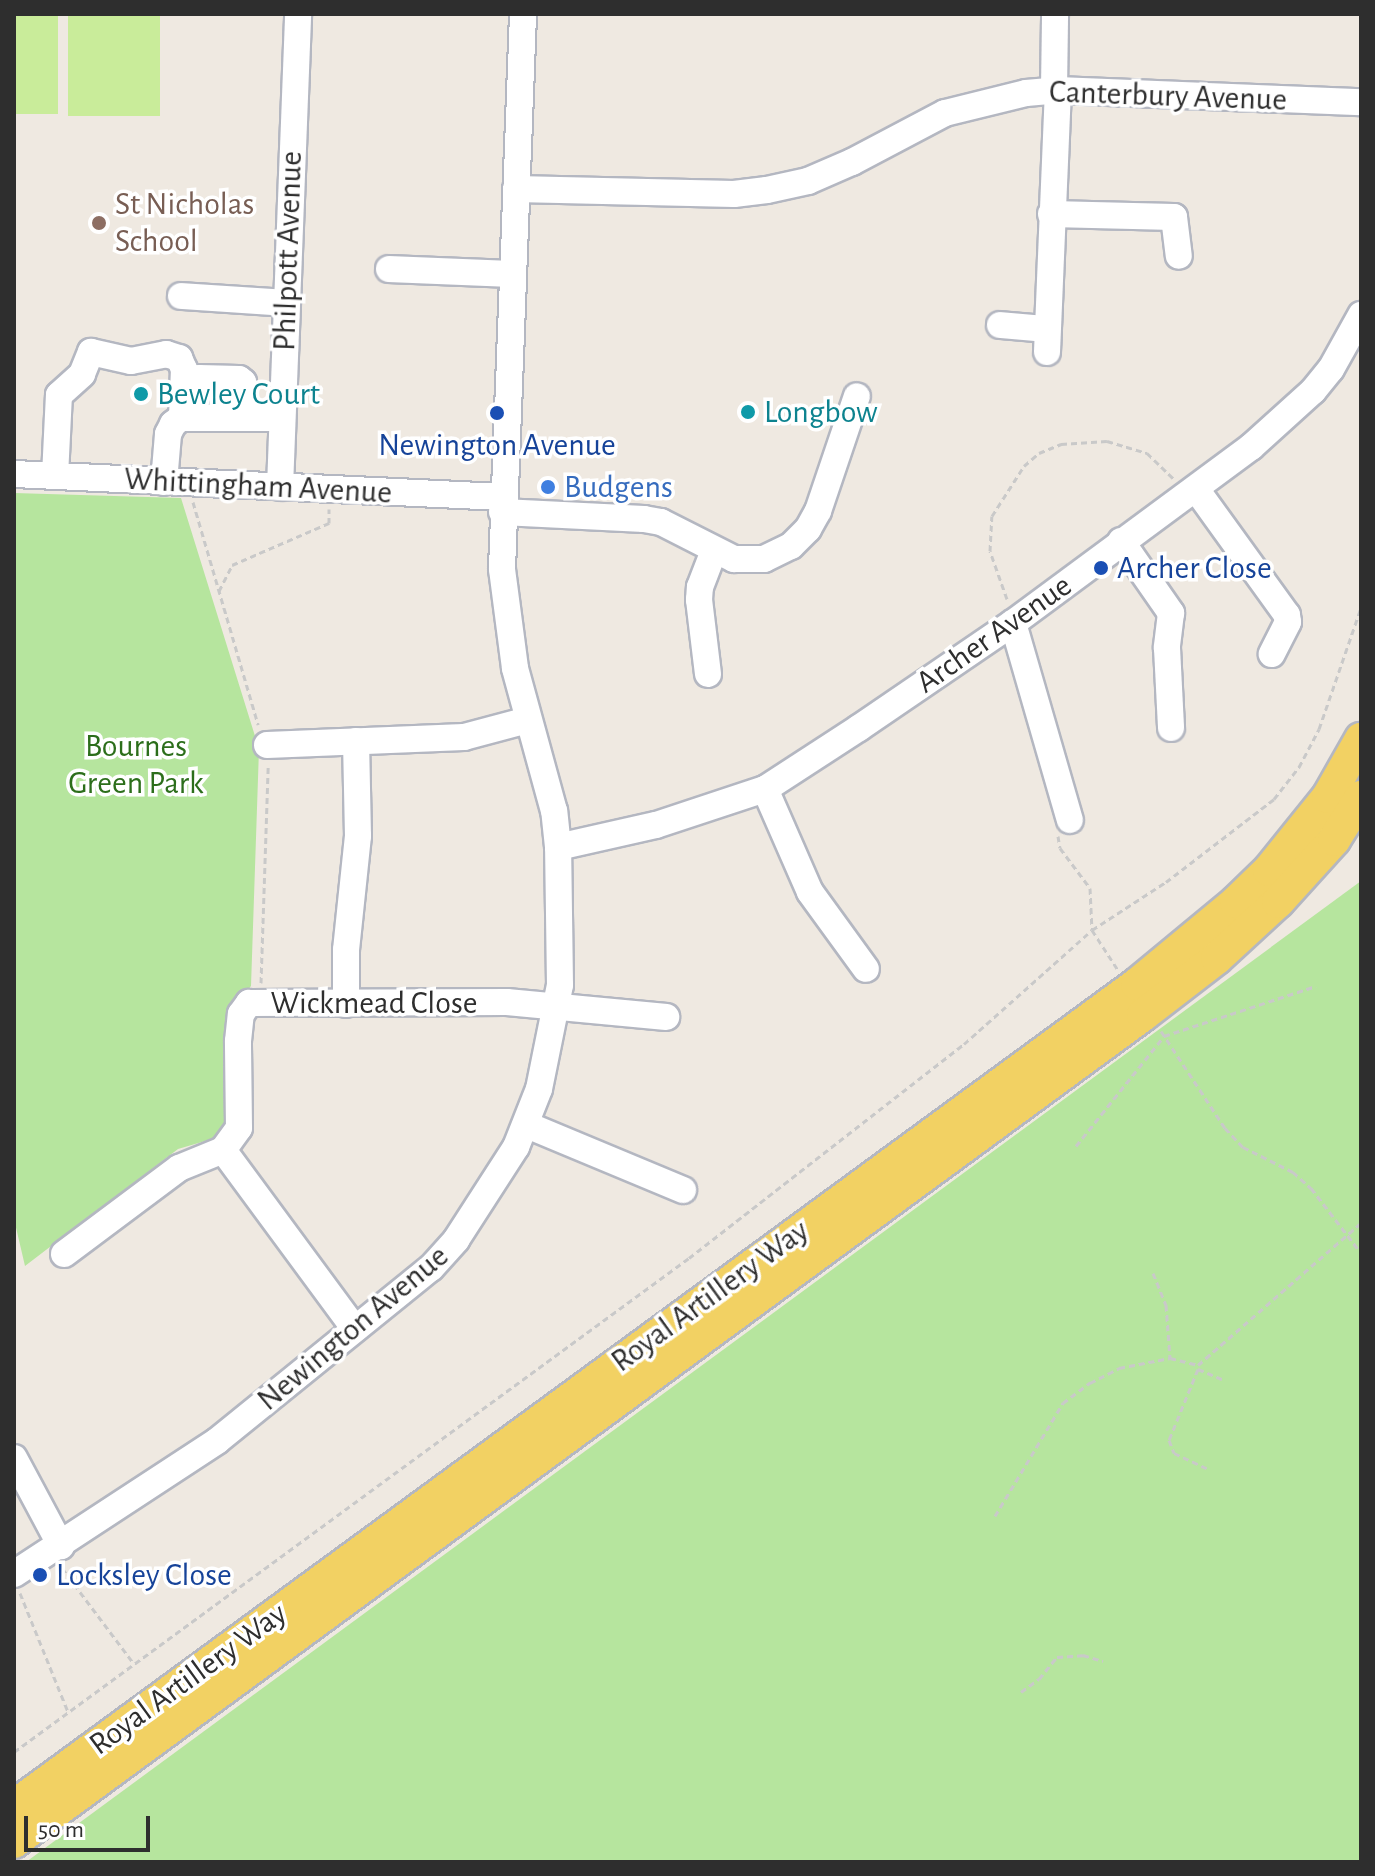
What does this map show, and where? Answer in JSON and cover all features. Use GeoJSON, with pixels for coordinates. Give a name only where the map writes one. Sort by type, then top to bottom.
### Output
{"type":"FeatureCollection","features":[{"type":"Feature","properties":{"kind":"main road","name":"Royal Artillery Way"},"geometry":{"type":"LineString","coordinates":[[14,1806],[1137,984],[1224,913],[1269,870],[1328,797],[1361,739]]}},
{"type":"Feature","properties":{"kind":"main road","name":"Royal Artillery Way"},"geometry":{"type":"LineString","coordinates":[[14,1842],[1217,958],[1278,902],[1334,840],[1361,797]]}},
{"type":"Feature","properties":{"kind":"street","name":"Philpott Avenue"},"geometry":{"type":"LineString","coordinates":[[280,487],[298,14]]}},
{"type":"Feature","properties":{"kind":"street","name":"Newington Avenue"},"geometry":{"type":"LineString","coordinates":[[17,1583],[56,1550],[217,1441],[431,1268],[456,1240],[527,1125],[550,1051],[559,1006],[558,847],[554,811],[528,720],[506,616],[502,504],[523,14]]}},
{"type":"Feature","properties":{"kind":"street"},"geometry":{"type":"LineString","coordinates":[[1000,325],[1047,340],[1056,90],[1055,14]]}},
{"type":"Feature","properties":{"kind":"street","name":"Canterbury Avenue"},"geometry":{"type":"LineString","coordinates":[[516,189],[734,194],[767,190],[808,181],[852,162],[945,113],[1056,90],[1361,102]]}},
{"type":"Feature","properties":{"kind":"street"},"geometry":{"type":"LineString","coordinates":[[1051,214],[1174,217],[1179,256]]}},
{"type":"Feature","properties":{"kind":"street"},"geometry":{"type":"LineString","coordinates":[[389,269],[511,274]]}},
{"type":"Feature","properties":{"kind":"street"},"geometry":{"type":"LineString","coordinates":[[181,296],[286,303]]}},
{"type":"Feature","properties":{"kind":"street","name":"Archer Avenue"},"geometry":{"type":"LineString","coordinates":[[558,847],[656,825],[765,789],[1016,620],[1251,447],[1313,391],[1331,369],[1361,315]]}},
{"type":"Feature","properties":{"kind":"street"},"geometry":{"type":"LineString","coordinates":[[55,476],[59,395],[82,374],[91,352],[131,361],[166,354],[179,358],[184,369],[188,416]]}},
{"type":"Feature","properties":{"kind":"street"},"geometry":{"type":"LineString","coordinates":[[188,416],[197,381],[202,377],[242,380],[242,416]]}},
{"type":"Feature","properties":{"kind":"street","name":"Whittingham Avenue"},"geometry":{"type":"LineString","coordinates":[[14,474],[330,490],[644,519],[661,522],[734,559],[764,559],[801,538],[818,511],[857,396]]}},
{"type":"Feature","properties":{"kind":"street"},"geometry":{"type":"LineString","coordinates":[[176,483],[168,434],[173,424],[188,416],[282,418]]}},
{"type":"Feature","properties":{"kind":"street"},"geometry":{"type":"LineString","coordinates":[[1192,492],[1287,615],[1288,622],[1272,654]]}},
{"type":"Feature","properties":{"kind":"street"},"geometry":{"type":"LineString","coordinates":[[1121,541],[1171,613],[1167,648],[1171,728]]}},
{"type":"Feature","properties":{"kind":"street"},"geometry":{"type":"LineString","coordinates":[[708,674],[699,600],[714,551]]}},
{"type":"Feature","properties":{"kind":"street"},"geometry":{"type":"LineString","coordinates":[[1016,620],[1070,820]]}},
{"type":"Feature","properties":{"kind":"street"},"geometry":{"type":"LineString","coordinates":[[267,745],[464,737],[528,720]]}},
{"type":"Feature","properties":{"kind":"street"},"geometry":{"type":"LineString","coordinates":[[346,1004],[346,950],[358,836],[356,741]]}},
{"type":"Feature","properties":{"kind":"street"},"geometry":{"type":"LineString","coordinates":[[765,789],[802,879],[866,969]]}},
{"type":"Feature","properties":{"kind":"street","name":"Wickmead Close"},"geometry":{"type":"LineString","coordinates":[[223,1150],[239,1128],[241,1014],[249,1003],[507,1002],[666,1017]]}},
{"type":"Feature","properties":{"kind":"street"},"geometry":{"type":"LineString","coordinates":[[527,1125],[683,1190]]}},
{"type":"Feature","properties":{"kind":"street"},"geometry":{"type":"LineString","coordinates":[[64,1254],[179,1168],[223,1150],[355,1329]]}},
{"type":"Feature","properties":{"kind":"street"},"geometry":{"type":"LineString","coordinates":[[14,1458],[56,1550]]}},
{"type":"Feature","properties":{"kind":"path"},"geometry":{"type":"LineString","coordinates":[[1016,620],[998,581],[990,551],[992,516],[1024,466],[1039,453],[1061,444],[1087,440],[1127,446],[1147,453],[1192,492]]}},
{"type":"Feature","properties":{"kind":"path"},"geometry":{"type":"LineString","coordinates":[[176,483],[219,592],[267,745],[260,1003]]}},
{"type":"Feature","properties":{"kind":"path"},"geometry":{"type":"LineString","coordinates":[[219,592],[232,565],[329,523],[330,490]]}},
{"type":"Feature","properties":{"kind":"path"},"geometry":{"type":"LineString","coordinates":[[14,1752],[689,1258],[964,1044],[1092,930],[1166,882],[1274,799],[1299,767],[1319,729],[1361,608]]}},
{"type":"Feature","properties":{"kind":"path"},"geometry":{"type":"LineString","coordinates":[[1070,820],[1057,837],[1060,848],[1090,888],[1092,930],[1120,973]]}},
{"type":"Feature","properties":{"kind":"path"},"geometry":{"type":"LineString","coordinates":[[1076,1146],[1164,1036],[1316,986]]}},
{"type":"Feature","properties":{"kind":"path"},"geometry":{"type":"LineString","coordinates":[[1164,1036],[1225,1128],[1243,1147],[1293,1172],[1311,1188],[1361,1253]]}},
{"type":"Feature","properties":{"kind":"path"},"geometry":{"type":"LineString","coordinates":[[1208,1469],[1174,1453],[1169,1440],[1198,1367],[1361,1223]]}},
{"type":"Feature","properties":{"kind":"path"},"geometry":{"type":"LineString","coordinates":[[1153,1273],[1166,1305],[1170,1358]]}},
{"type":"Feature","properties":{"kind":"path"},"geometry":{"type":"LineString","coordinates":[[995,1516],[1063,1403],[1106,1373],[1170,1358],[1222,1379]]}},
{"type":"Feature","properties":{"kind":"path"},"geometry":{"type":"LineString","coordinates":[[56,1550],[134,1664]]}},
{"type":"Feature","properties":{"kind":"path"},"geometry":{"type":"LineString","coordinates":[[17,1583],[68,1712]]}},
{"type":"Feature","properties":{"kind":"path"},"geometry":{"type":"LineString","coordinates":[[1021,1692],[1039,1679],[1057,1657],[1083,1655],[1103,1661]]}},
{"type":"Feature","properties":{"kind":"green space"},"geometry":{"type":"Polygon","coordinates":[[[14,14],[58,14],[58,114],[14,114],[14,14]]]}},
{"type":"Feature","properties":{"kind":"green space"},"geometry":{"type":"Polygon","coordinates":[[[68,14],[160,14],[160,116],[68,116],[68,14]]]}},
{"type":"Feature","properties":{"kind":"green space","name":"Bournes Green Park"},"geometry":{"type":"Polygon","coordinates":[[[14,493],[181,498],[259,749],[251,986],[230,1010],[229,1134],[178,1149],[25,1266],[14,1219],[14,493]]]}},
{"type":"Feature","properties":{"kind":"green space"},"geometry":{"type":"Polygon","coordinates":[[[1361,881],[1361,1862],[26,1862],[1361,881]]]}},
{"type":"Feature","properties":{"kind":"place","name":"St Nicholas School"},"geometry":{"type":"Point","coordinates":[99,223]}},
{"type":"Feature","properties":{"kind":"place","name":"Bewley Court"},"geometry":{"type":"Point","coordinates":[141,394]}},
{"type":"Feature","properties":{"kind":"place","name":"Longbow"},"geometry":{"type":"Point","coordinates":[748,412]}},
{"type":"Feature","properties":{"kind":"place","name":"Newington Avenue"},"geometry":{"type":"Point","coordinates":[497,413]}},
{"type":"Feature","properties":{"kind":"place","name":"Budgens"},"geometry":{"type":"Point","coordinates":[548,487]}},
{"type":"Feature","properties":{"kind":"place","name":"Archer Close"},"geometry":{"type":"Point","coordinates":[1101,568]}},
{"type":"Feature","properties":{"kind":"place","name":"Locksley Close"},"geometry":{"type":"Point","coordinates":[40,1575]}}]}
